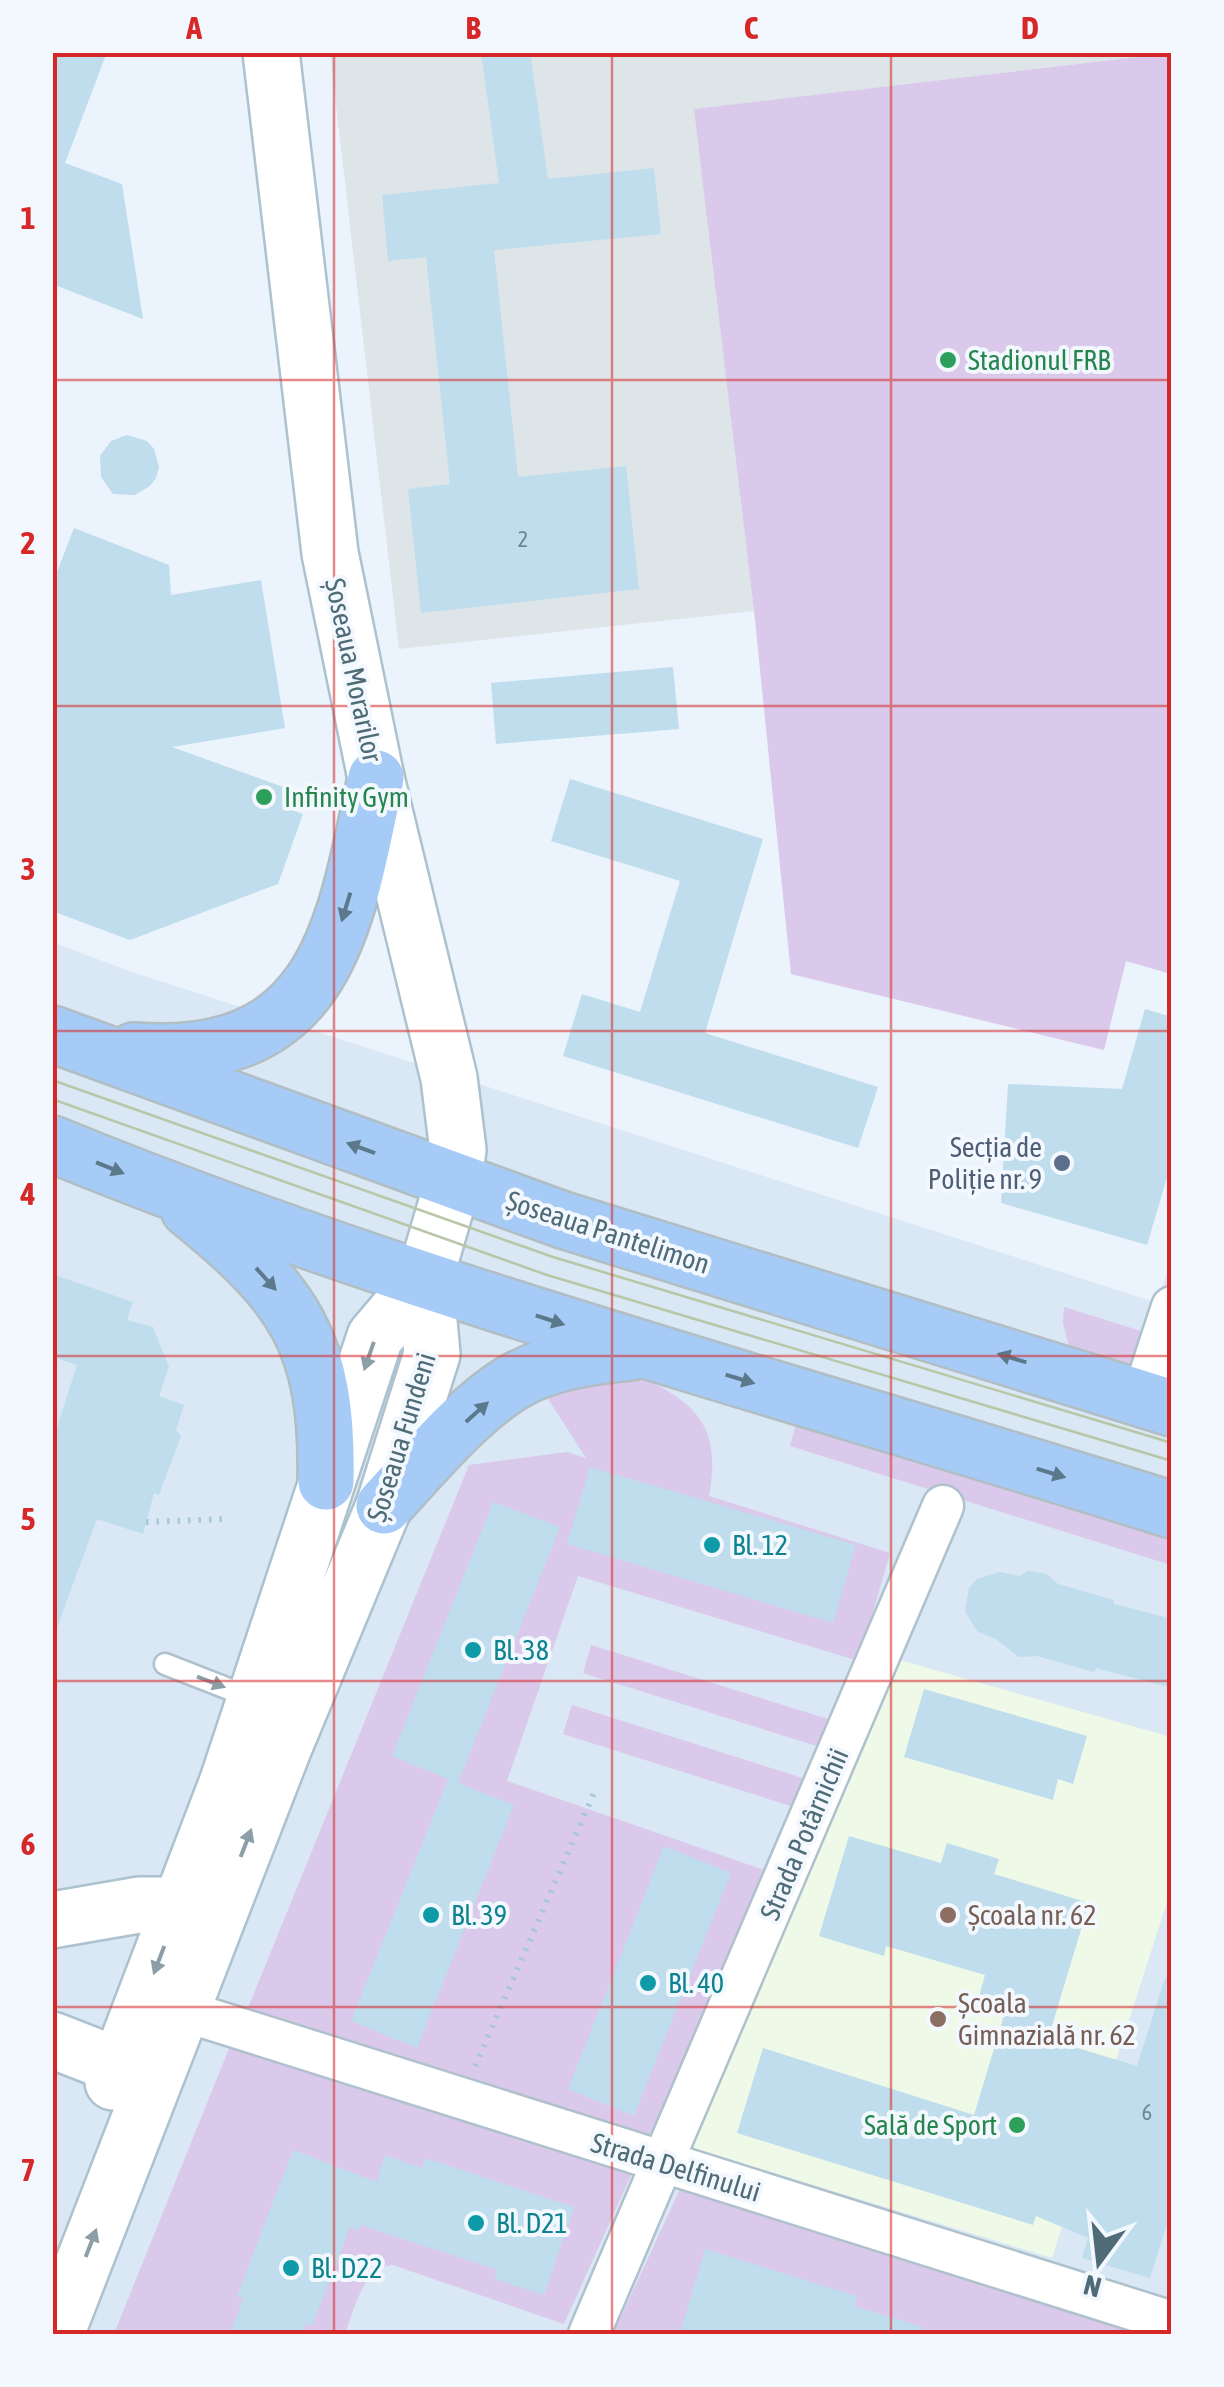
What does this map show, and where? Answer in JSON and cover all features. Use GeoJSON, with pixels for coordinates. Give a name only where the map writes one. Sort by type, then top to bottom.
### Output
{"type":"FeatureCollection","features":[{"type":"Feature","properties":{"kind":"main road","name":"Șoseaua Morarilor"},"geometry":{"type":"LineString","coordinates":[[271,52],[330,553],[376,778],[449,1078],[457,1135],[453,1182],[425,1278]]}},
{"type":"Feature","properties":{"kind":"main road"},"geometry":{"type":"LineString","coordinates":[[72,1041],[192,1053],[260,1032],[288,1010],[312,983],[342,920],[376,778]]}},
{"type":"Feature","properties":{"kind":"main road","name":"Șoseaua Pantelimon"},"geometry":{"type":"LineString","coordinates":[[72,1041],[563,1220],[1156,1403]]}},
{"type":"Feature","properties":{"kind":"main road"},"geometry":{"type":"LineString","coordinates":[[52,1144],[167,1191],[646,1351],[1172,1510]]}},
{"type":"Feature","properties":{"kind":"main road"},"geometry":{"type":"LineString","coordinates":[[167,1191],[262,1274],[294,1313],[322,1392],[327,1432],[326,1482]]}},
{"type":"Feature","properties":{"kind":"main road","name":"Șoseaua Fundeni"},"geometry":{"type":"LineString","coordinates":[[52,2242],[136,2073],[181,2010],[197,1916],[256,1700],[326,1482],[375,1337],[425,1278]]}},
{"type":"Feature","properties":{"kind":"main road","name":"Șoseaua Fundeni"},"geometry":{"type":"LineString","coordinates":[[56,2334],[136,2073],[197,1916],[384,1506],[432,1354],[425,1278]]}},
{"type":"Feature","properties":{"kind":"main road"},"geometry":{"type":"LineString","coordinates":[[384,1506],[435,1450],[518,1380],[575,1360],[646,1351]]}},
{"type":"Feature","properties":{"kind":"main road"},"geometry":{"type":"LineString","coordinates":[[52,1920],[139,1905],[197,1916]]}},
{"type":"Feature","properties":{"kind":"main road"},"geometry":{"type":"LineString","coordinates":[[52,2040],[136,2073]]}},
{"type":"Feature","properties":{"kind":"street"},"geometry":{"type":"LineString","coordinates":[[1156,1403],[1172,1307]]}},
{"type":"Feature","properties":{"kind":"street","name":"Strada Potârnichii"},"geometry":{"type":"LineString","coordinates":[[588,2334],[943,1506]]}},
{"type":"Feature","properties":{"kind":"street","name":"Strada Delfinului"},"geometry":{"type":"LineString","coordinates":[[181,2010],[663,2163],[1169,2313]]}},
{"type":"Feature","properties":{"kind":"lane"},"geometry":{"type":"LineString","coordinates":[[165,1664],[256,1700]]}},
{"type":"Feature","properties":{"kind":"path"},"geometry":{"type":"LineString","coordinates":[[146,1522],[224,1519]]}},
{"type":"Feature","properties":{"kind":"path"},"geometry":{"type":"LineString","coordinates":[[460,2099],[594,1793]]}},
{"type":"Feature","properties":{"kind":"shaded area"},"geometry":{"type":"Polygon","coordinates":[[[330,53],[1172,53],[695,109],[754,611],[399,649],[330,53]]]}},
{"type":"Feature","properties":{"kind":"shaded area","name":"Stadionul FRB"},"geometry":{"type":"Polygon","coordinates":[[[1171,53],[1171,974],[1126,961],[1104,1050],[791,974],[754,611],[694,109],[1171,53]]]}},
{"type":"Feature","properties":{"kind":"shaded area"},"geometry":{"type":"Polygon","coordinates":[[[52,942],[129,971],[1157,1303],[1171,1261],[1171,2334],[53,2334],[52,942]]]}},
{"type":"Feature","properties":{"kind":"shaded area"},"geometry":{"type":"Polygon","coordinates":[[[1064,1307],[1154,1335],[1136,1389],[1071,1354],[1063,1323],[1064,1307]]]}},
{"type":"Feature","properties":{"kind":"shaded area"},"geometry":{"type":"Polygon","coordinates":[[[636,1374],[675,1395],[700,1419],[712,1451],[709,1496],[890,1553],[859,1661],[578,1576],[507,1781],[764,1870],[654,2138],[246,2013],[469,1465],[567,1452],[586,1458],[545,1394],[636,1374]]]}},
{"type":"Feature","properties":{"kind":"shaded area"},"geometry":{"type":"Polygon","coordinates":[[[801,1407],[1171,1522],[1171,1565],[790,1446],[801,1407]]]}},
{"type":"Feature","properties":{"kind":"shaded area"},"geometry":{"type":"Polygon","coordinates":[[[591,1645],[828,1719],[820,1747],[583,1673],[591,1645]]]}},
{"type":"Feature","properties":{"kind":"shaded area","name":"Școala Gimnazială nr. 62"},"geometry":{"type":"Polygon","coordinates":[[[896,1659],[1171,1737],[1171,1890],[1052,2258],[692,2148],[896,1659]]]}},
{"type":"Feature","properties":{"kind":"shaded area"},"geometry":{"type":"Polygon","coordinates":[[[572,1705],[809,1780],[800,1809],[563,1734],[572,1705]]]}},
{"type":"Feature","properties":{"kind":"shaded area"},"geometry":{"type":"Polygon","coordinates":[[[230,2046],[632,2173],[564,2324],[393,2265],[383,2267],[367,2281],[345,2334],[114,2334],[230,2046]]]}},
{"type":"Feature","properties":{"kind":"shaded area"},"geometry":{"type":"Polygon","coordinates":[[[681,2187],[1157,2334],[613,2334],[681,2187]]]}},
{"type":"Feature","properties":{"kind":"building"},"geometry":{"type":"Polygon","coordinates":[[[52,52],[107,52],[65,163],[122,184],[143,319],[52,284],[52,52]]]}},
{"type":"Feature","properties":{"kind":"building"},"geometry":{"type":"Polygon","coordinates":[[[481,52],[530,52],[548,179],[654,168],[661,234],[494,250],[518,477],[626,466],[639,589],[421,613],[408,489],[450,484],[426,257],[388,261],[382,195],[499,183],[481,52]]]}},
{"type":"Feature","properties":{"kind":"building"},"geometry":{"type":"Polygon","coordinates":[[[127,435],[147,441],[154,449],[159,467],[150,486],[135,495],[113,494],[101,477],[100,456],[111,441],[127,435]]]}},
{"type":"Feature","properties":{"kind":"building"},"geometry":{"type":"Polygon","coordinates":[[[74,528],[169,565],[171,595],[261,580],[285,728],[172,747],[289,789],[283,807],[303,814],[278,884],[130,940],[52,911],[52,585],[74,528]]]}},
{"type":"Feature","properties":{"kind":"building"},"geometry":{"type":"Polygon","coordinates":[[[673,667],[679,729],[496,744],[491,683],[673,667]]]}},
{"type":"Feature","properties":{"kind":"building"},"geometry":{"type":"Polygon","coordinates":[[[570,779],[763,839],[705,1033],[878,1087],[858,1148],[563,1056],[582,994],[640,1012],[680,881],[551,841],[570,779]]]}},
{"type":"Feature","properties":{"kind":"building","name":"Secția de Poliție nr. 9"},"geometry":{"type":"Polygon","coordinates":[[[1145,1009],[1172,1017],[1172,1161],[1147,1245],[1001,1203],[1008,1084],[1122,1089],[1145,1009]]]}},
{"type":"Feature","properties":{"kind":"building"},"geometry":{"type":"Polygon","coordinates":[[[52,1274],[133,1302],[127,1320],[153,1327],[169,1367],[159,1396],[184,1405],[176,1430],[181,1436],[159,1495],[154,1493],[143,1534],[97,1519],[56,1630],[52,1630],[52,1430],[57,1428],[77,1365],[52,1357],[52,1274]]]}},
{"type":"Feature","properties":{"kind":"building","name":"Bl. 12"},"geometry":{"type":"Polygon","coordinates":[[[590,1467],[856,1545],[833,1623],[567,1544],[590,1467]]]}},
{"type":"Feature","properties":{"kind":"building"},"geometry":{"type":"Polygon","coordinates":[[[493,1502],[560,1527],[458,1783],[514,1805],[417,2048],[351,2021],[448,1779],[392,1756],[493,1502]]]}},
{"type":"Feature","properties":{"kind":"building"},"geometry":{"type":"Polygon","coordinates":[[[1028,1571],[1047,1574],[1058,1584],[1114,1600],[1114,1604],[1172,1619],[1172,1688],[1037,1656],[1019,1657],[996,1639],[977,1631],[965,1611],[969,1588],[977,1579],[999,1572],[1019,1576],[1028,1571]]]}},
{"type":"Feature","properties":{"kind":"building"},"geometry":{"type":"Polygon","coordinates":[[[924,1689],[1087,1736],[1073,1784],[1058,1779],[1053,1800],[904,1757],[924,1689]]]}},
{"type":"Feature","properties":{"kind":"building"},"geometry":{"type":"Polygon","coordinates":[[[849,1836],[941,1863],[947,1843],[999,1859],[994,1874],[1089,1903],[1048,2039],[1137,2066],[1165,1978],[1172,1978],[1172,2208],[1150,2278],[1082,2258],[1088,2238],[1036,2216],[1033,2225],[737,2133],[763,2048],[974,2115],[1005,2012],[977,2004],[985,1975],[886,1946],[884,1956],[819,1936],[849,1836]]]}},
{"type":"Feature","properties":{"kind":"building","name":"Bl. 40"},"geometry":{"type":"Polygon","coordinates":[[[664,1846],[731,1873],[634,2116],[568,2089],[664,1846]]]}},
{"type":"Feature","properties":{"kind":"building"},"geometry":{"type":"Polygon","coordinates":[[[293,2150],[377,2182],[385,2155],[422,2168],[425,2158],[574,2207],[544,2295],[494,2279],[498,2270],[360,2225],[358,2231],[350,2227],[312,2326],[306,2324],[302,2334],[230,2334],[243,2299],[237,2296],[293,2150]]]}},
{"type":"Feature","properties":{"kind":"building"},"geometry":{"type":"Polygon","coordinates":[[[705,2249],[857,2296],[854,2306],[923,2327],[922,2334],[680,2334],[705,2249]]]}},
{"type":"Feature","properties":{"kind":"tram line"},"geometry":{"type":"LineString","coordinates":[[52,1080],[553,1257],[1172,1443]]}},
{"type":"Feature","properties":{"kind":"tram line"},"geometry":{"type":"LineString","coordinates":[[52,1099],[547,1275],[1172,1461]]}},
{"type":"Feature","properties":{"kind":"place","name":"Stadionul FRB"},"geometry":{"type":"Point","coordinates":[948,360]}},
{"type":"Feature","properties":{"kind":"place","name":"Infinity Gym"},"geometry":{"type":"Point","coordinates":[264,797]}},
{"type":"Feature","properties":{"kind":"place","name":"Secția de Poliție nr. 9"},"geometry":{"type":"Point","coordinates":[1062,1163]}},
{"type":"Feature","properties":{"kind":"place","name":"Bl. 12"},"geometry":{"type":"Point","coordinates":[712,1545]}},
{"type":"Feature","properties":{"kind":"place","name":"Bl. 38"},"geometry":{"type":"Point","coordinates":[473,1650]}},
{"type":"Feature","properties":{"kind":"place","name":"Bl. 39"},"geometry":{"type":"Point","coordinates":[431,1915]}},
{"type":"Feature","properties":{"kind":"place","name":"Școala nr. 62"},"geometry":{"type":"Point","coordinates":[948,1915]}},
{"type":"Feature","properties":{"kind":"place","name":"Bl. 40"},"geometry":{"type":"Point","coordinates":[648,1983]}},
{"type":"Feature","properties":{"kind":"place","name":"Școala Gimnazială nr. 62"},"geometry":{"type":"Point","coordinates":[938,2019]}},
{"type":"Feature","properties":{"kind":"place","name":"Sală de Sport"},"geometry":{"type":"Point","coordinates":[1017,2125]}},
{"type":"Feature","properties":{"kind":"place","name":"Bl. D21"},"geometry":{"type":"Point","coordinates":[476,2223]}},
{"type":"Feature","properties":{"kind":"place","name":"Bl. D22"},"geometry":{"type":"Point","coordinates":[291,2268]}}]}
